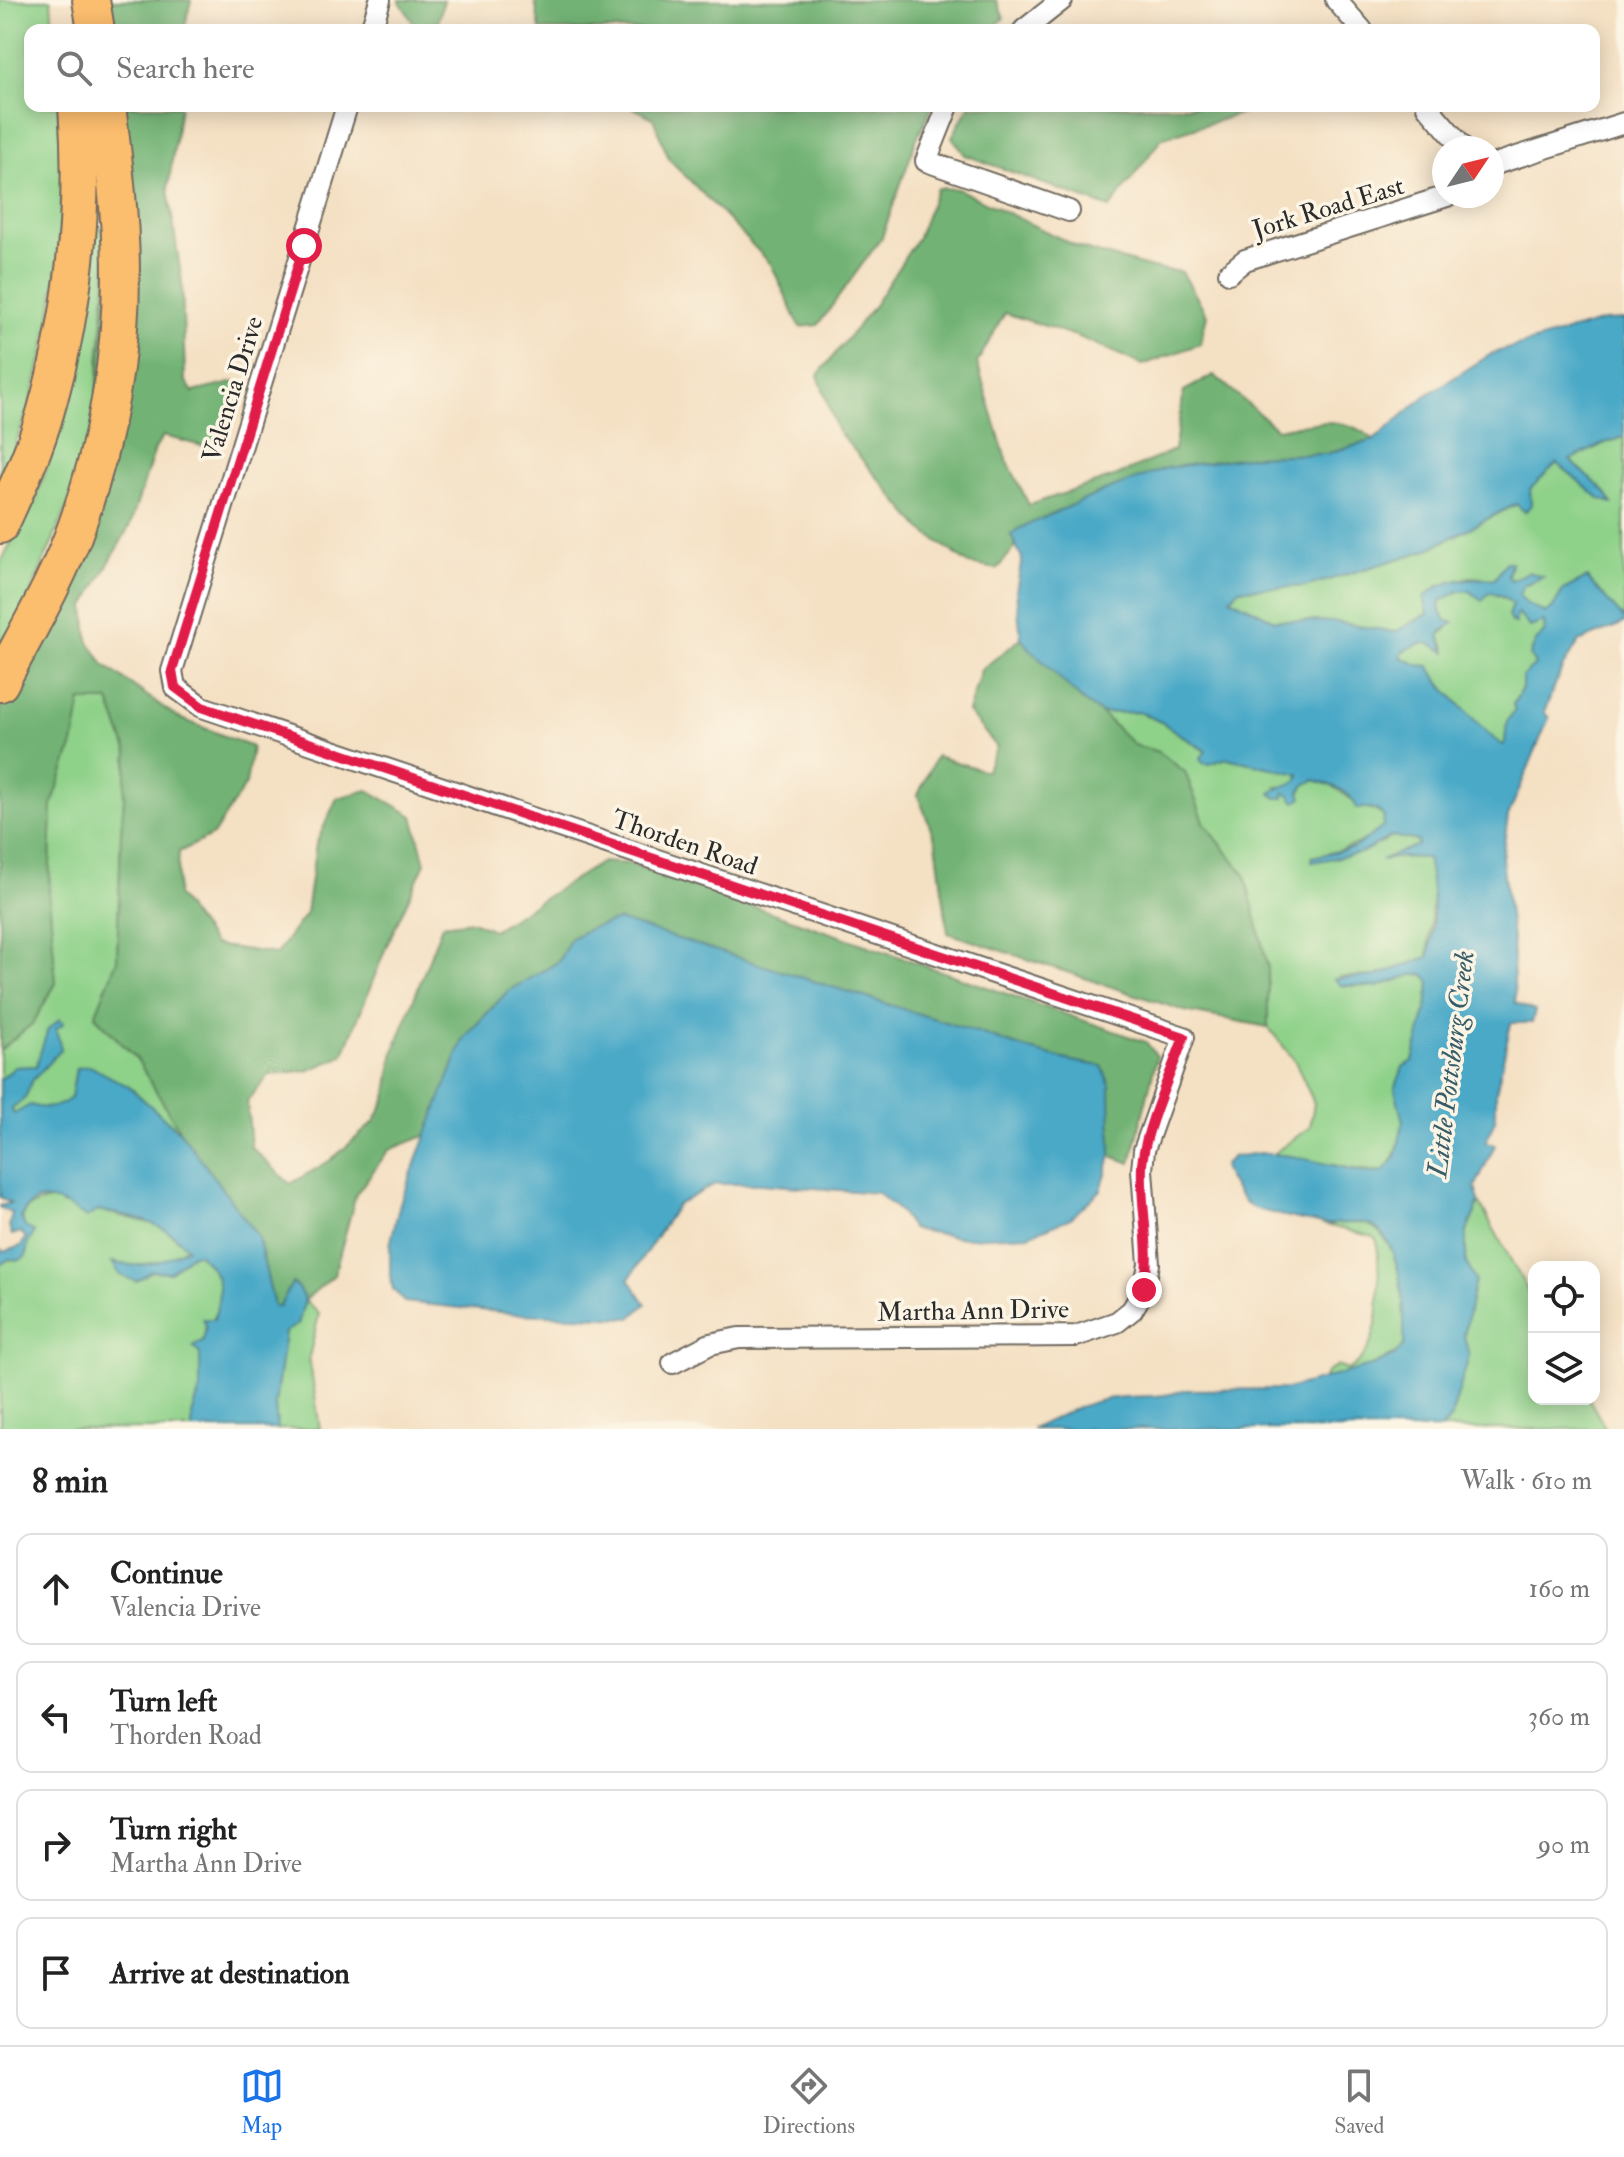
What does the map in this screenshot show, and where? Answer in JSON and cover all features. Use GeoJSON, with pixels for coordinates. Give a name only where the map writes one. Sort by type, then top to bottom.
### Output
{"type":"FeatureCollection","features":[{"type":"Feature","properties":{"kind":"highway"},"geometry":{"type":"LineString","coordinates":[[69,0],[71,24]]}},
{"type":"Feature","properties":{"kind":"highway"},"geometry":{"type":"LineString","coordinates":[[91,0],[95,24]]}},
{"type":"Feature","properties":{"kind":"highway"},"geometry":{"type":"LineString","coordinates":[[0,525],[46,412],[71,295],[78,220],[77,112]]}},
{"type":"Feature","properties":{"kind":"highway"},"geometry":{"type":"LineString","coordinates":[[0,683],[54,579],[76,528],[95,468],[106,413],[116,355],[121,274],[108,112]]}},
{"type":"Feature","properties":{"kind":"street"},"geometry":{"type":"LineString","coordinates":[[373,24],[380,0]]}},
{"type":"Feature","properties":{"kind":"street"},"geometry":{"type":"LineString","coordinates":[[1032,24],[1062,0]]}},
{"type":"Feature","properties":{"kind":"street"},"geometry":{"type":"LineString","coordinates":[[1336,0],[1357,24]]}},
{"type":"Feature","properties":{"kind":"street","name":"Valencia Drive"},"geometry":{"type":"LineString","coordinates":[[175,687],[172,671],[345,112]]}},
{"type":"Feature","properties":{"kind":"street"},"geometry":{"type":"LineString","coordinates":[[946,112],[926,161],[1069,211]]}},
{"type":"Feature","properties":{"kind":"street"},"geometry":{"type":"LineString","coordinates":[[1432,112],[1453,136]]}},
{"type":"Feature","properties":{"kind":"street"},"geometry":{"type":"LineString","coordinates":[[1504,161],[1624,123]]}},
{"type":"Feature","properties":{"kind":"street","name":"Jork Road East"},"geometry":{"type":"LineString","coordinates":[[1229,273],[1245,260],[1432,201]]}},
{"type":"Feature","properties":{"kind":"street","name":"Thorden Road"},"geometry":{"type":"LineString","coordinates":[[175,687],[202,707],[1184,1037]]}},
{"type":"Feature","properties":{"kind":"street","name":"Martha Ann Drive"},"geometry":{"type":"LineString","coordinates":[[673,1363],[710,1344],[739,1338],[1076,1336],[1117,1322],[1132,1310],[1144,1290],[1149,1264],[1142,1170],[1144,1150],[1184,1037]]}},
{"type":"Feature","properties":{"kind":"green space"},"geometry":{"type":"Polygon","coordinates":[[[0,0],[51,0],[53,24],[24,24],[24,112],[59,112],[61,207],[56,274],[38,374],[0,483],[0,0]]]}},
{"type":"Feature","properties":{"kind":"green space"},"geometry":{"type":"Polygon","coordinates":[[[107,0],[191,0],[185,24],[110,24],[107,0]]]}},
{"type":"Feature","properties":{"kind":"green space"},"geometry":{"type":"Polygon","coordinates":[[[399,0],[444,0],[438,22],[414,24],[399,0]]]}},
{"type":"Feature","properties":{"kind":"green space"},"geometry":{"type":"Polygon","coordinates":[[[535,0],[996,0],[1004,18],[998,24],[539,24],[535,0]]]}},
{"type":"Feature","properties":{"kind":"green space"},"geometry":{"type":"Polygon","coordinates":[[[120,112],[179,112],[168,189],[182,282],[185,380],[193,392],[235,382],[244,392],[224,441],[210,448],[163,436],[155,449],[130,525],[85,606],[88,640],[104,665],[177,717],[252,747],[246,784],[213,835],[179,852],[177,895],[214,945],[276,954],[306,913],[316,844],[337,798],[368,790],[413,816],[425,863],[387,945],[343,1056],[307,1071],[270,1074],[247,1101],[251,1147],[290,1184],[331,1160],[374,1122],[386,1099],[394,1051],[442,925],[472,921],[493,930],[602,862],[631,864],[1146,1042],[1157,1056],[1131,1163],[1111,1156],[1102,1066],[1040,1053],[980,1033],[571,938],[558,962],[508,991],[464,1038],[427,1135],[389,1150],[356,1194],[334,1275],[305,1300],[292,1283],[280,1306],[274,1306],[258,1237],[181,1133],[137,1059],[95,1016],[117,960],[121,833],[128,753],[109,701],[81,701],[73,744],[52,804],[49,895],[56,983],[33,1023],[0,1050],[0,710],[88,529],[120,112]]]}},
{"type":"Feature","properties":{"kind":"green space"},"geometry":{"type":"Polygon","coordinates":[[[642,112],[930,112],[917,138],[882,237],[818,325],[800,327],[771,264],[669,159],[653,118],[642,112]]]}},
{"type":"Feature","properties":{"kind":"green space"},"geometry":{"type":"Polygon","coordinates":[[[966,112],[1246,112],[1162,138],[1110,208],[965,155],[952,137],[966,112]]]}},
{"type":"Feature","properties":{"kind":"green space"},"geometry":{"type":"Polygon","coordinates":[[[937,188],[958,189],[1080,248],[1152,268],[1182,272],[1207,315],[1200,344],[1143,365],[1079,337],[1005,313],[977,363],[1005,456],[1029,505],[1117,476],[1174,450],[1184,391],[1214,375],[1277,429],[1339,423],[1351,426],[1374,440],[1326,454],[1254,456],[1102,492],[1018,529],[1011,535],[1016,546],[997,569],[969,564],[921,529],[837,430],[818,375],[873,307],[918,237],[937,188]]]}},
{"type":"Feature","properties":{"kind":"green space"},"geometry":{"type":"Polygon","coordinates":[[[96,228],[104,228],[106,277],[92,449],[0,664],[0,563],[36,498],[68,407],[89,307],[96,228]]]}},
{"type":"Feature","properties":{"kind":"green space"},"geometry":{"type":"Polygon","coordinates":[[[1624,437],[1624,619],[1587,578],[1563,590],[1553,608],[1545,613],[1527,604],[1518,594],[1524,585],[1541,578],[1529,572],[1511,580],[1508,576],[1511,563],[1506,563],[1495,579],[1470,577],[1437,586],[1428,614],[1395,632],[1335,622],[1274,620],[1229,599],[1240,589],[1308,586],[1427,550],[1517,504],[1531,505],[1530,489],[1557,462],[1600,499],[1605,492],[1570,460],[1624,437]]]}},
{"type":"Feature","properties":{"kind":"green space"},"geometry":{"type":"Polygon","coordinates":[[[1459,591],[1494,594],[1513,604],[1510,610],[1514,619],[1518,614],[1544,621],[1545,632],[1535,643],[1535,665],[1513,704],[1515,710],[1507,721],[1502,746],[1476,724],[1432,677],[1401,658],[1403,651],[1424,643],[1445,651],[1439,636],[1452,623],[1445,620],[1440,609],[1441,601],[1459,591]]]}},
{"type":"Feature","properties":{"kind":"green space"},"geometry":{"type":"Polygon","coordinates":[[[1021,638],[1083,701],[1101,713],[1134,745],[1159,752],[1185,772],[1205,824],[1245,875],[1268,968],[1268,1027],[1185,1011],[948,933],[936,842],[918,795],[936,756],[986,771],[997,747],[968,712],[981,670],[1021,638]]]}},
{"type":"Feature","properties":{"kind":"green space"},"geometry":{"type":"Polygon","coordinates":[[[81,701],[109,701],[128,753],[121,833],[117,960],[95,1016],[137,1059],[181,1133],[128,1086],[76,1068],[71,1098],[60,1107],[15,1114],[11,1109],[25,1098],[32,1081],[61,1049],[47,1034],[36,1066],[15,1067],[0,1080],[0,1050],[33,1023],[56,983],[49,895],[52,804],[73,744],[81,701]]]}},
{"type":"Feature","properties":{"kind":"green space"},"geometry":{"type":"Polygon","coordinates":[[[1139,712],[1161,722],[1206,752],[1209,764],[1227,758],[1299,774],[1298,780],[1289,786],[1277,787],[1295,801],[1305,785],[1314,780],[1336,788],[1384,817],[1383,827],[1366,839],[1341,850],[1312,857],[1383,843],[1392,836],[1419,841],[1418,845],[1386,858],[1428,857],[1433,895],[1428,957],[1376,976],[1339,977],[1340,985],[1377,987],[1424,974],[1430,982],[1413,1061],[1395,1089],[1403,1125],[1395,1154],[1384,1170],[1349,1168],[1273,1154],[1310,1127],[1314,1103],[1295,1061],[1268,1027],[1268,968],[1245,875],[1205,824],[1185,772],[1159,752],[1134,745],[1101,713],[1139,712]]]}},
{"type":"Feature","properties":{"kind":"green space"},"geometry":{"type":"Polygon","coordinates":[[[55,1199],[86,1217],[98,1210],[161,1226],[187,1247],[166,1260],[129,1267],[136,1281],[152,1271],[170,1272],[192,1254],[199,1254],[213,1270],[219,1285],[219,1301],[214,1320],[206,1326],[203,1343],[195,1344],[200,1354],[200,1390],[192,1415],[192,1429],[0,1429],[0,1265],[9,1259],[20,1260],[26,1256],[24,1212],[29,1207],[55,1199]]]}},
{"type":"Feature","properties":{"kind":"green space"},"geometry":{"type":"Polygon","coordinates":[[[1479,1202],[1528,1291],[1528,1405],[1592,1405],[1606,1429],[1442,1429],[1451,1418],[1469,1356],[1464,1336],[1474,1281],[1466,1261],[1466,1234],[1479,1202]]]}},
{"type":"Feature","properties":{"kind":"green space"},"geometry":{"type":"Polygon","coordinates":[[[1364,1223],[1377,1231],[1394,1258],[1402,1294],[1404,1345],[1377,1364],[1323,1381],[1326,1373],[1337,1366],[1348,1370],[1361,1360],[1375,1330],[1379,1293],[1377,1241],[1374,1237],[1322,1224],[1364,1223]]]}},
{"type":"Feature","properties":{"kind":"green space"},"geometry":{"type":"Polygon","coordinates":[[[305,1300],[319,1314],[309,1357],[320,1429],[277,1429],[275,1404],[285,1331],[298,1324],[305,1300]]]}},
{"type":"Feature","properties":{"kind":"water","name":"Little Pottsburg Creek"},"geometry":{"type":"Polygon","coordinates":[[[1624,320],[1624,437],[1570,460],[1605,492],[1612,503],[1600,499],[1557,463],[1530,489],[1531,505],[1525,512],[1516,504],[1427,550],[1308,586],[1240,589],[1230,598],[1274,620],[1335,622],[1395,632],[1428,614],[1424,597],[1440,586],[1457,580],[1495,579],[1506,562],[1511,562],[1508,576],[1511,580],[1529,572],[1543,577],[1523,585],[1519,595],[1527,604],[1546,613],[1553,608],[1563,590],[1587,578],[1624,619],[1624,623],[1579,642],[1562,668],[1544,712],[1549,718],[1508,816],[1502,858],[1512,939],[1515,1003],[1535,1011],[1532,1023],[1511,1023],[1496,1092],[1496,1117],[1486,1142],[1495,1145],[1475,1187],[1479,1202],[1466,1234],[1466,1261],[1475,1281],[1464,1336],[1469,1356],[1451,1418],[1442,1429],[1031,1429],[1082,1406],[1114,1398],[1158,1396],[1183,1390],[1287,1389],[1374,1365],[1394,1356],[1404,1345],[1403,1300],[1397,1266],[1385,1238],[1376,1228],[1359,1223],[1313,1222],[1250,1206],[1238,1193],[1223,1166],[1232,1157],[1260,1153],[1291,1156],[1369,1173],[1383,1171],[1396,1157],[1403,1122],[1395,1089],[1403,1067],[1413,1061],[1430,982],[1424,974],[1377,987],[1340,985],[1334,979],[1376,976],[1428,957],[1433,907],[1427,858],[1381,860],[1418,845],[1418,841],[1392,836],[1361,853],[1312,862],[1312,857],[1353,848],[1383,827],[1384,817],[1378,811],[1357,809],[1346,793],[1314,780],[1305,785],[1300,792],[1302,798],[1295,802],[1284,793],[1284,798],[1276,798],[1271,793],[1298,780],[1299,774],[1227,758],[1203,763],[1200,759],[1206,751],[1161,722],[1139,712],[1101,713],[1083,701],[1021,638],[1016,591],[1022,558],[1011,535],[1018,529],[1102,492],[1166,468],[1254,456],[1326,454],[1374,440],[1425,396],[1493,353],[1603,321],[1624,320]],[[1459,591],[1441,601],[1440,609],[1445,620],[1454,623],[1439,636],[1446,652],[1424,643],[1403,651],[1401,657],[1418,665],[1430,666],[1462,707],[1503,745],[1507,721],[1515,710],[1513,705],[1522,688],[1522,677],[1535,665],[1530,655],[1545,632],[1544,622],[1530,627],[1518,614],[1516,623],[1511,622],[1508,615],[1513,604],[1490,592],[1482,600],[1469,591],[1459,591]]]}},
{"type":"Feature","properties":{"kind":"water"},"geometry":{"type":"Polygon","coordinates":[[[618,920],[1025,1049],[1102,1066],[1110,1085],[1111,1156],[1101,1190],[1071,1218],[1029,1235],[964,1238],[912,1229],[901,1213],[878,1193],[761,1184],[715,1184],[677,1205],[629,1279],[646,1304],[631,1318],[518,1314],[404,1302],[393,1289],[390,1277],[390,1245],[400,1203],[464,1038],[508,991],[558,962],[571,938],[618,920]]]}},
{"type":"Feature","properties":{"kind":"water"},"geometry":{"type":"Polygon","coordinates":[[[60,1019],[64,1023],[56,1029],[61,1049],[32,1081],[25,1098],[11,1109],[14,1114],[30,1105],[47,1108],[61,1104],[71,1098],[76,1068],[90,1066],[128,1086],[181,1133],[258,1237],[274,1306],[280,1306],[292,1283],[305,1300],[298,1324],[285,1332],[275,1404],[277,1429],[192,1429],[192,1415],[200,1390],[200,1354],[193,1346],[203,1342],[206,1326],[203,1319],[214,1319],[219,1292],[213,1270],[199,1254],[192,1254],[170,1272],[152,1271],[136,1281],[121,1276],[112,1262],[151,1264],[187,1248],[158,1226],[98,1210],[86,1218],[52,1200],[34,1202],[21,1217],[25,1227],[35,1232],[28,1243],[26,1256],[20,1260],[9,1259],[0,1265],[0,1249],[3,1252],[21,1246],[26,1238],[21,1232],[12,1235],[9,1227],[12,1213],[0,1208],[11,1203],[0,1197],[0,1080],[15,1067],[36,1066],[48,1029],[60,1019]]]}},
{"type":"Feature","properties":{"kind":"route"},"geometry":{"type":"LineString","coordinates":[[304,246],[172,671],[175,687],[202,707],[1184,1037],[1144,1150],[1142,1170],[1149,1264],[1144,1290]]}}]}
